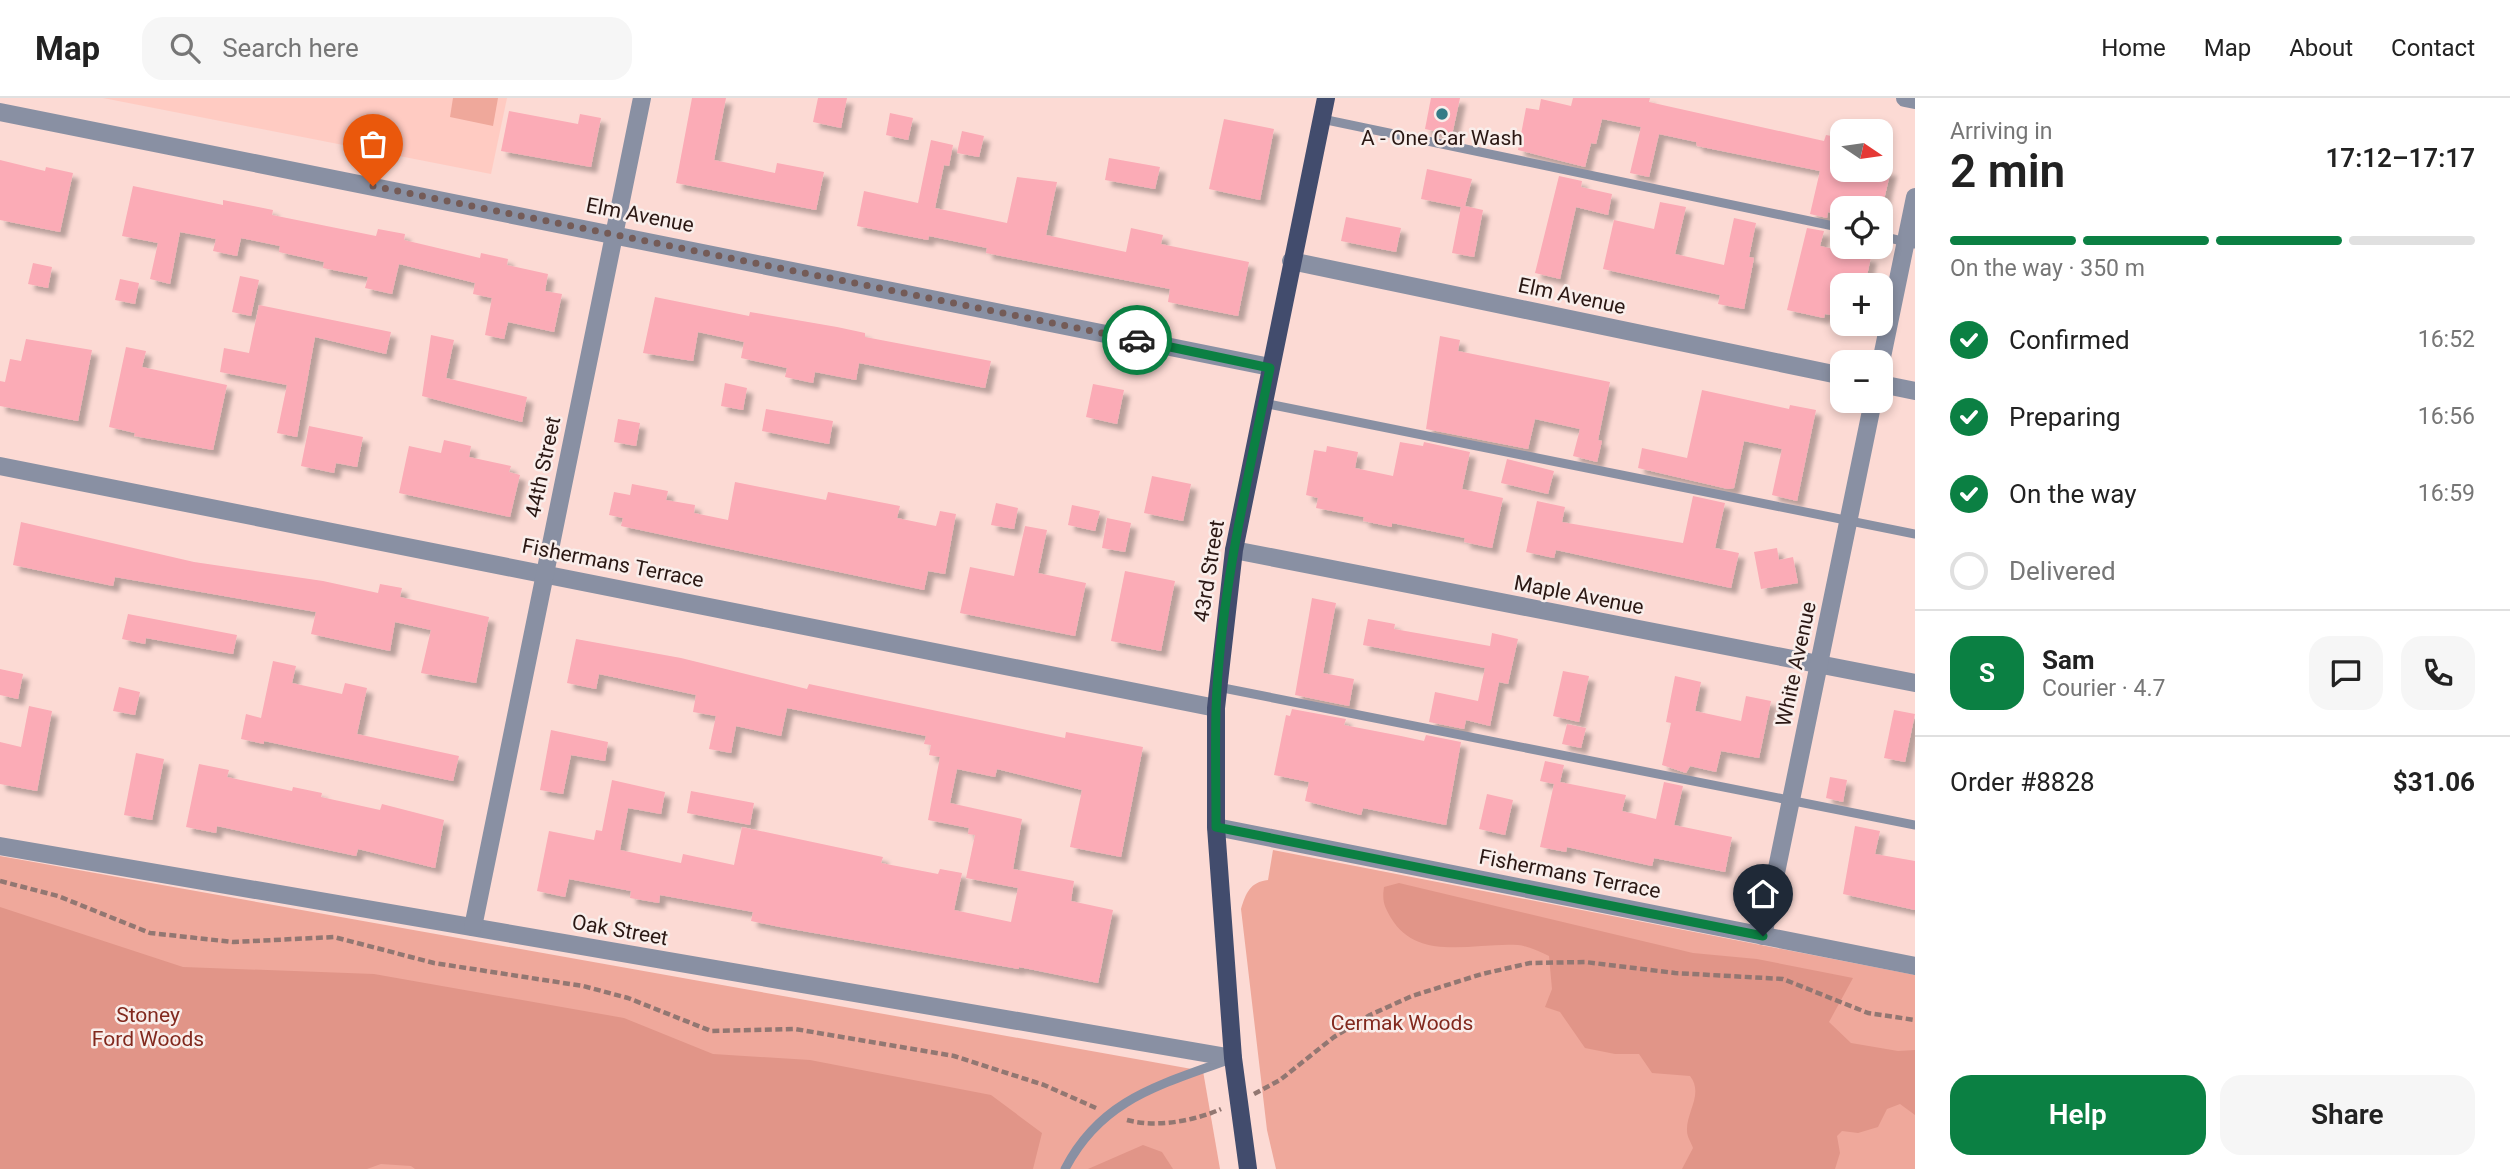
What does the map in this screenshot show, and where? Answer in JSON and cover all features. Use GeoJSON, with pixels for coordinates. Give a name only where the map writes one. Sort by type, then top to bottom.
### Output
{"type":"FeatureCollection","features":[{"type":"Feature","properties":{"kind":"main road","name":"43rd Street"},"geometry":{"type":"LineString","coordinates":[[1248,1169],[1233,1058],[1216,827],[1216,708],[1234,550],[1326,98]]}},
{"type":"Feature","properties":{"kind":"street","name":"44th Street"},"geometry":{"type":"LineString","coordinates":[[473,927],[642,98]]}},
{"type":"Feature","properties":{"kind":"street"},"geometry":{"type":"LineString","coordinates":[[1905,98],[1915,100]]}},
{"type":"Feature","properties":{"kind":"street","name":"Elm Avenue"},"geometry":{"type":"LineString","coordinates":[[0,112],[615,233],[1270,368]]}},
{"type":"Feature","properties":{"kind":"street"},"geometry":{"type":"LineString","coordinates":[[1884,350],[1910,243],[1915,197]]}},
{"type":"Feature","properties":{"kind":"street","name":"Elm Avenue"},"geometry":{"type":"LineString","coordinates":[[1291,261],[1830,373]]}},
{"type":"Feature","properties":{"kind":"street"},"geometry":{"type":"LineString","coordinates":[[1893,386],[1915,391]]}},
{"type":"Feature","properties":{"kind":"street","name":"White Avenue"},"geometry":{"type":"LineString","coordinates":[[1763,936],[1871,413]]}},
{"type":"Feature","properties":{"kind":"street","name":"Fishermans Terrace"},"geometry":{"type":"LineString","coordinates":[[0,466],[544,572],[1216,708]]}},
{"type":"Feature","properties":{"kind":"street","name":"Maple Avenue"},"geometry":{"type":"LineString","coordinates":[[1234,550],[1915,683]]}},
{"type":"Feature","properties":{"kind":"street","name":"Fishermans Terrace"},"geometry":{"type":"LineString","coordinates":[[1216,827],[1915,966]]}},
{"type":"Feature","properties":{"kind":"street","name":"Oak Street"},"geometry":{"type":"LineString","coordinates":[[0,846],[1233,1058]]}},
{"type":"Feature","properties":{"kind":"lane"},"geometry":{"type":"LineString","coordinates":[[1322,119],[1830,225]]}},
{"type":"Feature","properties":{"kind":"lane"},"geometry":{"type":"LineString","coordinates":[[1263,403],[1915,534]]}},
{"type":"Feature","properties":{"kind":"lane"},"geometry":{"type":"LineString","coordinates":[[1218,687],[1915,825]]}},
{"type":"Feature","properties":{"kind":"lane"},"geometry":{"type":"LineString","coordinates":[[1065,1169],[1073,1154],[1108,1112],[1138,1093],[1233,1058]]}},
{"type":"Feature","properties":{"kind":"path"},"geometry":{"type":"LineString","coordinates":[[0,881],[58,896],[150,933],[233,942],[334,937],[435,964],[583,986],[628,998],[711,1031],[795,1029],[954,1056],[1044,1085],[1096,1108]]}},
{"type":"Feature","properties":{"kind":"path"},"geometry":{"type":"LineString","coordinates":[[1263,1090],[1308,1060],[1334,1037],[1370,1015],[1412,996],[1530,963],[1585,962],[1675,973],[1783,979],[1868,1013],[1915,1020]]}},
{"type":"Feature","properties":{"kind":"path"},"geometry":{"type":"LineString","coordinates":[[1121,1119],[1147,1123],[1178,1121],[1210,1114]]}},
{"type":"Feature","properties":{"kind":"shaded area"},"geometry":{"type":"Polygon","coordinates":[[[103,98],[507,98],[491,174],[103,98]]]}},
{"type":"Feature","properties":{"kind":"green space"},"geometry":{"type":"Polygon","coordinates":[[[453,98],[498,98],[493,126],[450,117],[453,98]]]}},
{"type":"Feature","properties":{"kind":"green space","name":"Cermak Woods"},"geometry":{"type":"Polygon","coordinates":[[[1273,850],[1915,975],[1915,1169],[1276,1169],[1267,1130],[1241,909],[1250,889],[1257,883],[1268,880],[1273,850]]]}},
{"type":"Feature","properties":{"kind":"green space","name":"Stoney Ford Woods"},"geometry":{"type":"Polygon","coordinates":[[[0,856],[1203,1071],[1220,1169],[0,1169],[0,856]]]}},
{"type":"Feature","properties":{"kind":"green space"},"geometry":{"type":"Polygon","coordinates":[[[1399,883],[1693,953],[1757,959],[1853,978],[1829,1022],[1851,1043],[1898,1051],[1915,1050],[1915,1115],[1900,1104],[1887,1109],[1878,1127],[1858,1133],[1842,1131],[1837,1136],[1840,1153],[1835,1169],[1682,1169],[1693,1148],[1687,1131],[1695,1096],[1694,1083],[1690,1076],[1652,1073],[1639,1054],[1615,1054],[1585,1048],[1560,1012],[1545,1007],[1552,989],[1549,956],[1518,945],[1432,946],[1416,941],[1402,932],[1391,918],[1383,900],[1384,887],[1399,883]]]}},
{"type":"Feature","properties":{"kind":"green space","name":"Stoney Ford Woods"},"geometry":{"type":"Polygon","coordinates":[[[0,907],[183,967],[374,974],[624,1018],[713,1054],[810,1060],[991,1095],[1042,1133],[1033,1169],[415,1169],[411,1166],[381,1164],[367,1169],[0,1169],[0,907]]]}},
{"type":"Feature","properties":{"kind":"green space"},"geometry":{"type":"Polygon","coordinates":[[[1143,1145],[1162,1152],[1173,1169],[1088,1169],[1143,1145]]]}},
{"type":"Feature","properties":{"kind":"building"},"geometry":{"type":"Polygon","coordinates":[[[692,98],[726,98],[714,160],[775,173],[777,163],[824,172],[816,210],[676,183],[692,98]]]}},
{"type":"Feature","properties":{"kind":"building"},"geometry":{"type":"Polygon","coordinates":[[[818,98],[847,98],[841,128],[813,122],[818,98]]]}},
{"type":"Feature","properties":{"kind":"building","name":"A - One Car Wash"},"geometry":{"type":"Polygon","coordinates":[[[1431,98],[1460,98],[1452,135],[1425,129],[1431,98]]]}},
{"type":"Feature","properties":{"kind":"building"},"geometry":{"type":"Polygon","coordinates":[[[1573,98],[1650,98],[1649,102],[1824,141],[1826,135],[1830,136],[1830,182],[1888,182],[1885,196],[1830,196],[1830,213],[1827,218],[1810,214],[1820,171],[1697,146],[1696,142],[1659,134],[1649,177],[1630,173],[1641,127],[1602,119],[1596,144],[1591,143],[1585,167],[1518,150],[1526,108],[1539,110],[1541,99],[1571,106],[1573,98]]]}},
{"type":"Feature","properties":{"kind":"building"},"geometry":{"type":"Polygon","coordinates":[[[509,111],[578,124],[580,114],[601,118],[591,167],[501,151],[509,111]]]}},
{"type":"Feature","properties":{"kind":"building"},"geometry":{"type":"Polygon","coordinates":[[[890,113],[913,118],[908,140],[886,135],[890,113]]]}},
{"type":"Feature","properties":{"kind":"building"},"geometry":{"type":"Polygon","coordinates":[[[1224,119],[1274,129],[1260,200],[1209,189],[1224,119]]]}},
{"type":"Feature","properties":{"kind":"building"},"geometry":{"type":"Polygon","coordinates":[[[962,131],[984,136],[979,157],[957,153],[962,131]]]}},
{"type":"Feature","properties":{"kind":"building"},"geometry":{"type":"Polygon","coordinates":[[[931,140],[953,145],[949,166],[944,165],[935,208],[1007,223],[1017,177],[1057,182],[1046,235],[1126,252],[1131,228],[1163,235],[1161,244],[1249,262],[1238,316],[1168,302],[1170,289],[986,253],[987,248],[929,236],[928,240],[857,226],[864,191],[918,203],[931,140]]]}},
{"type":"Feature","properties":{"kind":"building"},"geometry":{"type":"Polygon","coordinates":[[[1109,158],[1160,167],[1155,189],[1105,180],[1109,158]]]}},
{"type":"Feature","properties":{"kind":"building"},"geometry":{"type":"Polygon","coordinates":[[[0,160],[45,171],[46,167],[73,173],[60,232],[0,220],[0,160]]]}},
{"type":"Feature","properties":{"kind":"building"},"geometry":{"type":"Polygon","coordinates":[[[1427,169],[1472,179],[1465,206],[1483,210],[1474,257],[1452,253],[1461,207],[1421,199],[1427,169]]]}},
{"type":"Feature","properties":{"kind":"building"},"geometry":{"type":"Polygon","coordinates":[[[1559,176],[1582,181],[1581,187],[1612,194],[1608,215],[1576,207],[1560,279],[1535,273],[1559,176]]]}},
{"type":"Feature","properties":{"kind":"building"},"geometry":{"type":"Polygon","coordinates":[[[133,186],[223,205],[223,200],[273,210],[272,215],[376,236],[378,229],[405,234],[404,240],[480,258],[481,253],[508,259],[507,265],[548,274],[545,291],[562,294],[554,332],[508,322],[504,339],[485,335],[492,298],[473,294],[475,283],[399,264],[392,294],[365,288],[368,277],[323,268],[324,262],[279,252],[280,246],[241,238],[237,256],[213,251],[216,239],[180,232],[170,284],[150,279],[158,243],[122,236],[133,186]]]}},
{"type":"Feature","properties":{"kind":"building"},"geometry":{"type":"Polygon","coordinates":[[[1660,202],[1686,207],[1675,254],[1724,265],[1734,218],[1756,223],[1749,257],[1754,258],[1744,309],[1718,304],[1720,295],[1603,269],[1614,220],[1654,229],[1660,202]]]}},
{"type":"Feature","properties":{"kind":"building"},"geometry":{"type":"Polygon","coordinates":[[[1346,217],[1401,228],[1396,252],[1341,241],[1346,217]]]}},
{"type":"Feature","properties":{"kind":"building"},"geometry":{"type":"Polygon","coordinates":[[[1807,228],[1824,231],[1820,246],[1830,248],[1830,259],[1871,259],[1868,273],[1830,273],[1830,315],[1825,314],[1824,318],[1787,310],[1807,228]]]}},
{"type":"Feature","properties":{"kind":"building"},"geometry":{"type":"Polygon","coordinates":[[[33,263],[52,267],[48,288],[28,284],[33,263]]]}},
{"type":"Feature","properties":{"kind":"building"},"geometry":{"type":"Polygon","coordinates":[[[240,276],[259,280],[251,316],[232,312],[240,276]]]}},
{"type":"Feature","properties":{"kind":"building"},"geometry":{"type":"Polygon","coordinates":[[[120,279],[139,283],[135,304],[115,300],[120,279]]]}},
{"type":"Feature","properties":{"kind":"building"},"geometry":{"type":"Polygon","coordinates":[[[655,297],[749,316],[750,312],[837,327],[865,333],[865,337],[991,361],[985,388],[859,363],[856,380],[815,372],[813,383],[785,377],[787,368],[741,358],[744,342],[698,332],[693,361],[643,353],[655,297]]]}},
{"type":"Feature","properties":{"kind":"building"},"geometry":{"type":"Polygon","coordinates":[[[259,305],[391,332],[386,354],[315,337],[297,437],[277,433],[287,385],[220,372],[224,348],[249,353],[259,305]]]}},
{"type":"Feature","properties":{"kind":"building"},"geometry":{"type":"Polygon","coordinates":[[[431,335],[454,340],[446,378],[527,397],[522,422],[422,396],[431,335]]]}},
{"type":"Feature","properties":{"kind":"building"},"geometry":{"type":"Polygon","coordinates":[[[1440,336],[1460,340],[1458,351],[1610,382],[1598,440],[1602,441],[1597,462],[1573,456],[1580,429],[1535,419],[1528,449],[1426,429],[1440,336]]]}},
{"type":"Feature","properties":{"kind":"building"},"geometry":{"type":"Polygon","coordinates":[[[26,339],[92,350],[78,421],[0,406],[0,381],[5,382],[10,359],[21,361],[26,339]]]}},
{"type":"Feature","properties":{"kind":"building"},"geometry":{"type":"Polygon","coordinates":[[[126,347],[146,351],[142,367],[227,385],[213,450],[134,436],[135,433],[109,427],[126,347]]]}},
{"type":"Feature","properties":{"kind":"building"},"geometry":{"type":"Polygon","coordinates":[[[725,383],[747,388],[743,410],[721,406],[725,383]]]}},
{"type":"Feature","properties":{"kind":"building"},"geometry":{"type":"Polygon","coordinates":[[[1093,384],[1124,390],[1117,424],[1086,417],[1093,384]]]}},
{"type":"Feature","properties":{"kind":"building"},"geometry":{"type":"Polygon","coordinates":[[[1702,390],[1789,409],[1790,405],[1816,410],[1797,501],[1772,495],[1782,449],[1744,441],[1734,488],[1728,489],[1638,468],[1642,448],[1687,458],[1702,390]]]}},
{"type":"Feature","properties":{"kind":"building"},"geometry":{"type":"Polygon","coordinates":[[[766,409],[833,421],[829,444],[762,431],[766,409]]]}},
{"type":"Feature","properties":{"kind":"building"},"geometry":{"type":"Polygon","coordinates":[[[618,419],[640,423],[636,446],[614,442],[618,419]]]}},
{"type":"Feature","properties":{"kind":"building"},"geometry":{"type":"Polygon","coordinates":[[[309,426],[363,437],[357,467],[336,463],[334,473],[301,466],[309,426]]]}},
{"type":"Feature","properties":{"kind":"building"},"geometry":{"type":"Polygon","coordinates":[[[444,440],[471,446],[469,457],[511,466],[509,472],[520,475],[510,517],[399,493],[409,446],[441,453],[444,440]]]}},
{"type":"Feature","properties":{"kind":"building"},"geometry":{"type":"Polygon","coordinates":[[[1400,442],[1423,446],[1424,442],[1470,452],[1462,489],[1503,498],[1492,548],[1464,542],[1465,538],[1392,523],[1392,527],[1363,521],[1364,517],[1316,508],[1318,498],[1306,495],[1314,450],[1326,452],[1327,446],[1358,452],[1355,468],[1393,476],[1400,442]]]}},
{"type":"Feature","properties":{"kind":"building"},"geometry":{"type":"Polygon","coordinates":[[[1507,459],[1554,471],[1548,494],[1501,483],[1507,459]]]}},
{"type":"Feature","properties":{"kind":"building"},"geometry":{"type":"Polygon","coordinates":[[[1152,476],[1191,484],[1183,521],[1144,513],[1152,476]]]}},
{"type":"Feature","properties":{"kind":"building"},"geometry":{"type":"Polygon","coordinates":[[[735,482],[826,500],[828,492],[900,506],[897,518],[936,526],[940,511],[956,514],[945,574],[928,571],[924,590],[621,526],[623,518],[609,515],[614,492],[630,495],[632,484],[668,491],[666,500],[695,505],[694,513],[728,520],[735,482]]]}},
{"type":"Feature","properties":{"kind":"building"},"geometry":{"type":"Polygon","coordinates":[[[1693,496],[1725,503],[1715,548],[1739,553],[1731,588],[1556,550],[1554,558],[1526,552],[1537,501],[1565,507],[1562,522],[1683,543],[1693,496]]]}},
{"type":"Feature","properties":{"kind":"building"},"geometry":{"type":"Polygon","coordinates":[[[996,503],[1018,508],[1014,529],[991,525],[996,503]]]}},
{"type":"Feature","properties":{"kind":"building"},"geometry":{"type":"Polygon","coordinates":[[[1072,505],[1100,511],[1095,531],[1068,525],[1072,505]]]}},
{"type":"Feature","properties":{"kind":"building"},"geometry":{"type":"Polygon","coordinates":[[[1107,518],[1131,523],[1125,552],[1102,548],[1107,518]]]}},
{"type":"Feature","properties":{"kind":"building"},"geometry":{"type":"Polygon","coordinates":[[[21,522],[194,562],[323,581],[378,593],[380,584],[402,588],[400,597],[489,617],[476,683],[421,673],[431,630],[395,622],[390,651],[311,634],[316,612],[115,577],[113,586],[13,565],[21,522]]]}},
{"type":"Feature","properties":{"kind":"building"},"geometry":{"type":"Polygon","coordinates":[[[1025,526],[1047,530],[1038,573],[1086,583],[1075,636],[960,613],[970,567],[1014,576],[1025,526]]]}},
{"type":"Feature","properties":{"kind":"building"},"geometry":{"type":"Polygon","coordinates":[[[1777,548],[1779,560],[1793,557],[1798,583],[1761,589],[1754,552],[1777,548]]]}},
{"type":"Feature","properties":{"kind":"building"},"geometry":{"type":"Polygon","coordinates":[[[1125,571],[1175,581],[1161,651],[1111,641],[1125,571]]]}},
{"type":"Feature","properties":{"kind":"building"},"geometry":{"type":"Polygon","coordinates":[[[1312,598],[1336,603],[1323,673],[1354,679],[1349,706],[1295,695],[1312,598]]]}},
{"type":"Feature","properties":{"kind":"building"},"geometry":{"type":"Polygon","coordinates":[[[128,614],[237,635],[233,654],[146,638],[145,644],[122,639],[128,614]]]}},
{"type":"Feature","properties":{"kind":"building"},"geometry":{"type":"Polygon","coordinates":[[[1368,619],[1395,624],[1394,629],[1490,646],[1492,633],[1518,639],[1508,684],[1499,682],[1490,726],[1466,720],[1464,729],[1429,722],[1435,692],[1478,701],[1485,668],[1363,645],[1368,619]]]}},
{"type":"Feature","properties":{"kind":"building"},"geometry":{"type":"Polygon","coordinates":[[[576,639],[681,658],[807,689],[809,684],[1065,738],[1066,732],[1143,747],[1121,857],[1070,847],[1082,790],[997,769],[995,777],[957,769],[950,803],[1022,819],[1013,869],[1074,881],[1071,901],[1113,910],[1098,983],[780,927],[751,921],[753,912],[660,895],[659,903],[630,898],[631,891],[569,879],[565,897],[537,891],[549,831],[594,840],[596,830],[602,831],[612,780],[665,792],[661,814],[628,808],[620,850],[681,863],[683,854],[734,865],[742,827],[883,857],[881,863],[938,874],[940,869],[962,873],[954,910],[1011,922],[1018,888],[966,878],[975,835],[968,834],[969,828],[928,820],[940,757],[929,755],[931,745],[924,744],[926,736],[787,708],[781,736],[736,726],[731,753],[709,749],[716,716],[693,712],[696,695],[599,674],[596,689],[567,683],[576,639]]]}},
{"type":"Feature","properties":{"kind":"building"},"geometry":{"type":"Polygon","coordinates":[[[273,661],[296,666],[292,683],[342,694],[345,683],[367,688],[357,734],[459,756],[453,781],[264,741],[264,744],[241,739],[246,714],[261,718],[273,661]]]}},
{"type":"Feature","properties":{"kind":"building"},"geometry":{"type":"Polygon","coordinates":[[[0,669],[23,674],[18,699],[0,695],[0,669]]]}},
{"type":"Feature","properties":{"kind":"building"},"geometry":{"type":"Polygon","coordinates":[[[1563,671],[1589,676],[1579,722],[1553,716],[1563,671]]]}},
{"type":"Feature","properties":{"kind":"building"},"geometry":{"type":"Polygon","coordinates":[[[1675,676],[1701,682],[1695,711],[1741,721],[1746,696],[1771,701],[1759,758],[1721,751],[1716,772],[1690,766],[1686,773],[1662,765],[1671,723],[1666,722],[1675,676]]]}},
{"type":"Feature","properties":{"kind":"building"},"geometry":{"type":"Polygon","coordinates":[[[119,687],[140,692],[135,715],[113,711],[119,687]]]}},
{"type":"Feature","properties":{"kind":"building"},"geometry":{"type":"Polygon","coordinates":[[[29,706],[52,711],[37,791],[0,784],[0,742],[21,747],[29,706]]]}},
{"type":"Feature","properties":{"kind":"building"},"geometry":{"type":"Polygon","coordinates":[[[1292,709],[1346,719],[1344,725],[1424,741],[1426,735],[1461,742],[1446,825],[1363,808],[1361,815],[1305,801],[1309,782],[1274,775],[1286,715],[1290,716],[1292,709]]]}},
{"type":"Feature","properties":{"kind":"building"},"geometry":{"type":"Polygon","coordinates":[[[1894,710],[1915,714],[1905,762],[1884,758],[1894,710]]]}},
{"type":"Feature","properties":{"kind":"building"},"geometry":{"type":"Polygon","coordinates":[[[1567,724],[1586,728],[1581,748],[1562,744],[1567,724]]]}},
{"type":"Feature","properties":{"kind":"building"},"geometry":{"type":"Polygon","coordinates":[[[551,730],[608,742],[605,761],[571,755],[563,794],[540,790],[551,730]]]}},
{"type":"Feature","properties":{"kind":"building"},"geometry":{"type":"Polygon","coordinates":[[[136,753],[164,759],[152,820],[124,815],[136,753]]]}},
{"type":"Feature","properties":{"kind":"building"},"geometry":{"type":"Polygon","coordinates":[[[1545,761],[1564,765],[1560,782],[1626,795],[1622,811],[1656,819],[1664,782],[1683,786],[1674,825],[1732,837],[1725,872],[1654,858],[1652,866],[1567,847],[1566,852],[1540,847],[1554,784],[1540,781],[1545,761]]]}},
{"type":"Feature","properties":{"kind":"building"},"geometry":{"type":"Polygon","coordinates":[[[199,764],[229,770],[227,777],[292,791],[293,787],[322,793],[321,797],[380,810],[382,804],[444,820],[435,868],[358,849],[356,856],[217,826],[216,833],[186,827],[199,764]]]}},
{"type":"Feature","properties":{"kind":"building"},"geometry":{"type":"Polygon","coordinates":[[[1830,777],[1847,780],[1843,802],[1826,798],[1830,777]]]}},
{"type":"Feature","properties":{"kind":"building"},"geometry":{"type":"Polygon","coordinates":[[[691,791],[754,803],[750,825],[687,813],[691,791]]]}},
{"type":"Feature","properties":{"kind":"building"},"geometry":{"type":"Polygon","coordinates":[[[1487,794],[1513,800],[1505,835],[1479,829],[1487,794]]]}},
{"type":"Feature","properties":{"kind":"building"},"geometry":{"type":"Polygon","coordinates":[[[1855,826],[1880,831],[1875,854],[1915,861],[1915,910],[1843,894],[1855,826]]]}},
{"type":"Feature","properties":{"kind":"way so far"},"geometry":{"type":"LineString","coordinates":[[373,186],[1137,340]]}},
{"type":"Feature","properties":{"kind":"place","name":"A - One Car Wash"},"geometry":{"type":"Point","coordinates":[1442,114]}},
{"type":"Feature","properties":{"kind":"route"},"geometry":{"type":"LineString","coordinates":[[1137,340],[1270,368],[1234,550],[1223,634],[1216,708],[1216,827],[1763,936]]}}]}
